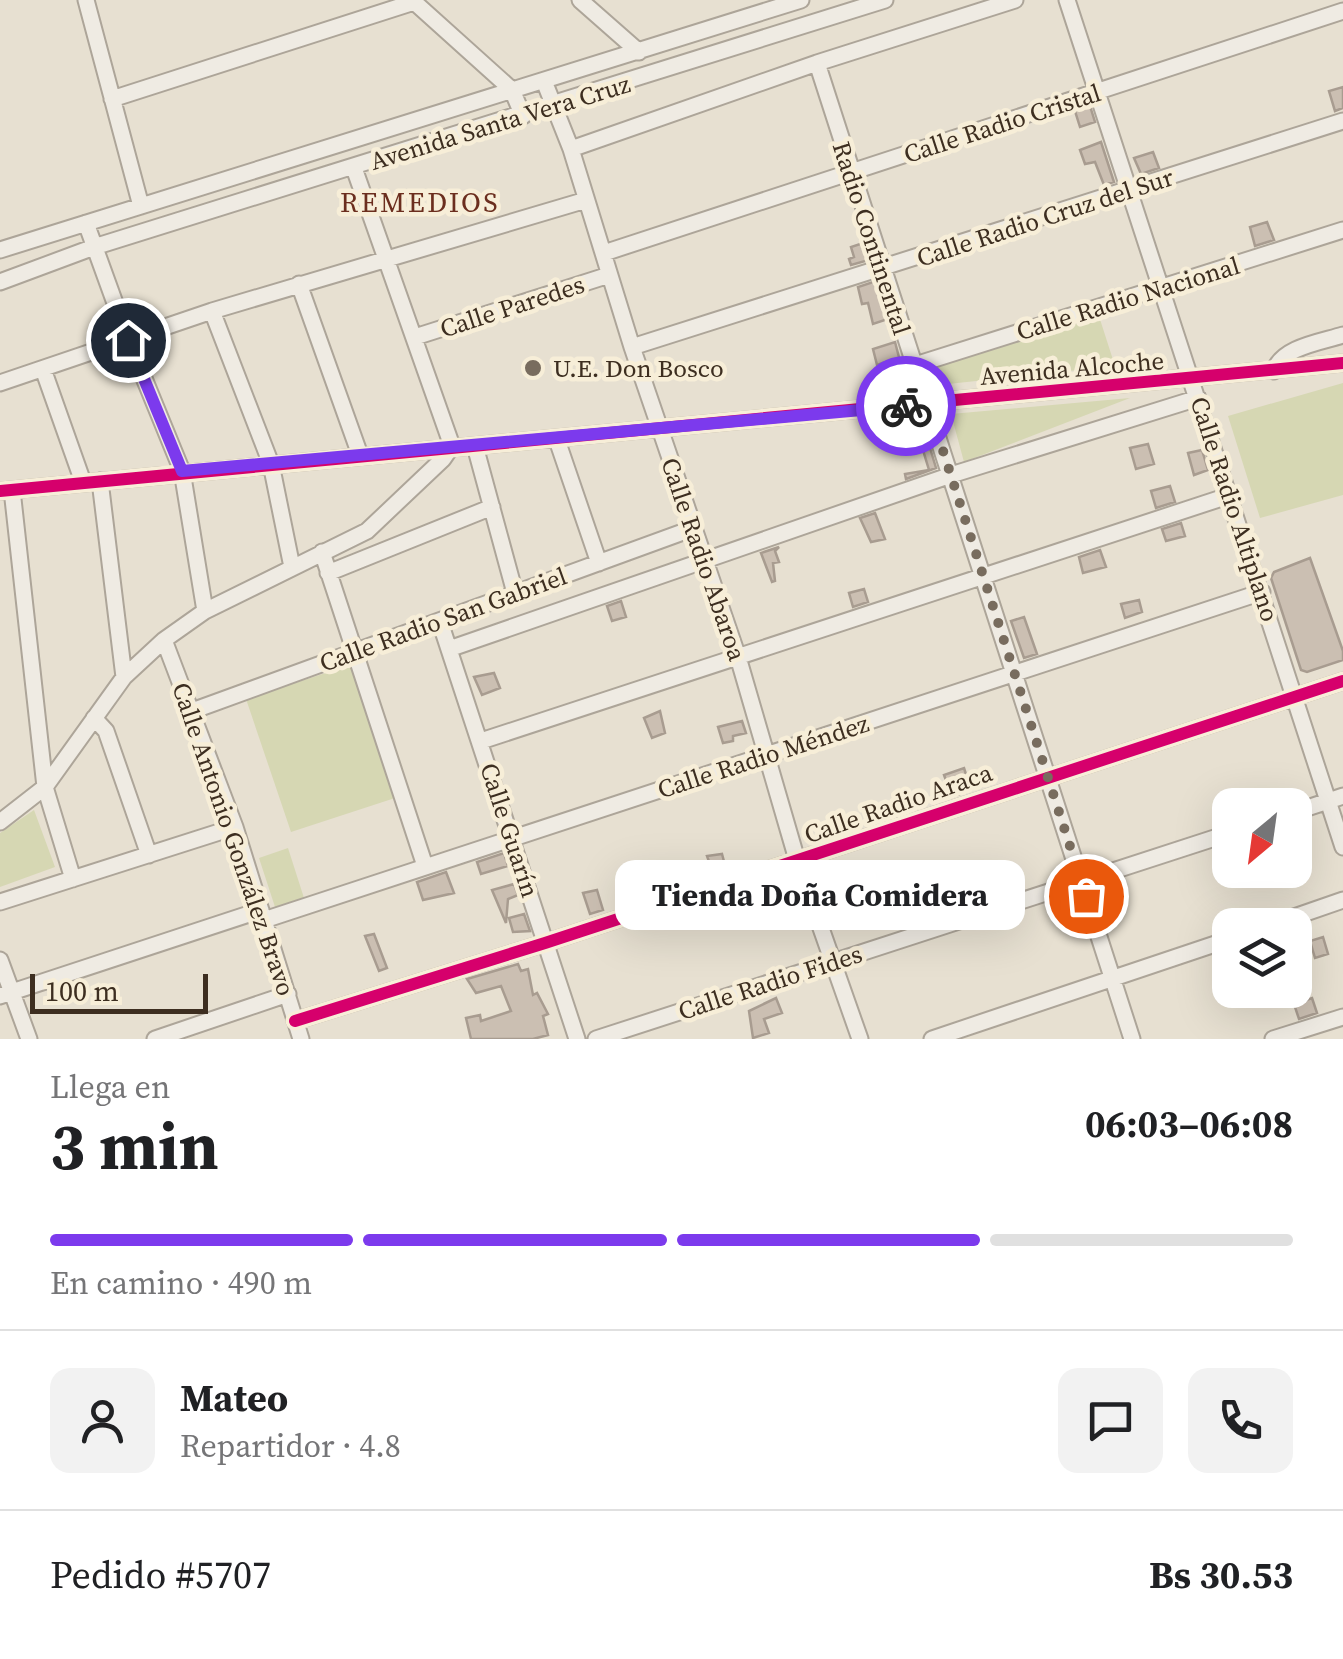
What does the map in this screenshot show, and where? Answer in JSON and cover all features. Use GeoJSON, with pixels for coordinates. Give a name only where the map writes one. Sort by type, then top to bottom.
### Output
{"type":"FeatureCollection","features":[{"type":"Feature","properties":{"kind":"street"},"geometry":{"type":"LineString","coordinates":[[86,0],[141,206]]}},
{"type":"Feature","properties":{"kind":"street"},"geometry":{"type":"LineString","coordinates":[[580,0],[639,52]]}},
{"type":"Feature","properties":{"kind":"street","name":"Avenida Santa Vera Cruz"},"geometry":{"type":"LineString","coordinates":[[0,250],[639,52],[767,4],[800,0]]}},
{"type":"Feature","properties":{"kind":"street","name":"Avenida Santa Vera Cruz"},"geometry":{"type":"LineString","coordinates":[[0,282],[94,248],[885,0]]}},
{"type":"Feature","properties":{"kind":"street"},"geometry":{"type":"LineString","coordinates":[[572,150],[818,63],[1015,0]]}},
{"type":"Feature","properties":{"kind":"street","name":"Calle Radio Altiplano"},"geometry":{"type":"LineString","coordinates":[[1067,0],[1296,696],[1336,798],[1343,847]]}},
{"type":"Feature","properties":{"kind":"street"},"geometry":{"type":"LineString","coordinates":[[1340,0],[1343,10]]}},
{"type":"Feature","properties":{"kind":"street"},"geometry":{"type":"LineString","coordinates":[[112,98],[413,1],[512,90],[523,116]]}},
{"type":"Feature","properties":{"kind":"street","name":"Calle Radio Cristal"},"geometry":{"type":"LineString","coordinates":[[604,253],[1343,10]]}},
{"type":"Feature","properties":{"kind":"street","name":"Radio Continental"},"geometry":{"type":"LineString","coordinates":[[818,63],[912,366],[984,574],[1132,1039]]}},
{"type":"Feature","properties":{"kind":"street","name":"Calle Radio Abaroa"},"geometry":{"type":"LineString","coordinates":[[544,81],[572,150],[659,430],[738,657],[797,860],[860,1039]]}},
{"type":"Feature","properties":{"kind":"street","name":"Calle Radio Cruz del Sur"},"geometry":{"type":"LineString","coordinates":[[632,347],[1343,121]]}},
{"type":"Feature","properties":{"kind":"street"},"geometry":{"type":"LineString","coordinates":[[0,822],[45,787],[124,677],[164,640],[205,611],[366,531],[444,459],[452,446],[354,168]]}},
{"type":"Feature","properties":{"kind":"street"},"geometry":{"type":"LineString","coordinates":[[0,383],[212,311],[586,200]]}},
{"type":"Feature","properties":{"kind":"street"},"geometry":{"type":"LineString","coordinates":[[86,222],[128,340],[182,471],[205,611]]}},
{"type":"Feature","properties":{"kind":"street","name":"Calle Radio Nacional"},"geometry":{"type":"LineString","coordinates":[[912,366],[1343,230]]}},
{"type":"Feature","properties":{"kind":"street","name":"Calle Paredes"},"geometry":{"type":"LineString","coordinates":[[414,337],[609,275]]}},
{"type":"Feature","properties":{"kind":"street"},"geometry":{"type":"LineString","coordinates":[[300,284],[360,455]]}},
{"type":"Feature","properties":{"kind":"street"},"geometry":{"type":"LineString","coordinates":[[212,311],[271,464],[292,567]]}},
{"type":"Feature","properties":{"kind":"street"},"geometry":{"type":"LineString","coordinates":[[1274,371],[1279,360],[1294,352],[1343,335]]}},
{"type":"Feature","properties":{"kind":"street"},"geometry":{"type":"LineString","coordinates":[[1192,379],[1343,363]]}},
{"type":"Feature","properties":{"kind":"street"},"geometry":{"type":"LineString","coordinates":[[43,369],[91,482],[124,677]]}},
{"type":"Feature","properties":{"kind":"street","name":"Avenida Alcoche"},"geometry":{"type":"LineString","coordinates":[[6,490],[1192,379]]}},
{"type":"Feature","properties":{"kind":"street","name":"Calle Radio San Gabriel"},"geometry":{"type":"LineString","coordinates":[[449,648],[951,475],[1198,398]]}},
{"type":"Feature","properties":{"kind":"street"},"geometry":{"type":"LineString","coordinates":[[557,440],[599,562]]}},
{"type":"Feature","properties":{"kind":"street"},"geometry":{"type":"LineString","coordinates":[[475,446],[516,593]]}},
{"type":"Feature","properties":{"kind":"street"},"geometry":{"type":"LineString","coordinates":[[6,490],[45,787],[73,879]]}},
{"type":"Feature","properties":{"kind":"street"},"geometry":{"type":"LineString","coordinates":[[481,741],[1230,495]]}},
{"type":"Feature","properties":{"kind":"street"},"geometry":{"type":"LineString","coordinates":[[328,573],[492,507]]}},
{"type":"Feature","properties":{"kind":"street","name":"Calle Radio San Gabriel"},"geometry":{"type":"LineString","coordinates":[[192,710],[694,528]]}},
{"type":"Feature","properties":{"kind":"street"},"geometry":{"type":"LineString","coordinates":[[322,552],[425,866]]}},
{"type":"Feature","properties":{"kind":"street","name":"Calle Radio Méndez"},"geometry":{"type":"LineString","coordinates":[[6,994],[513,838],[1262,592]]}},
{"type":"Feature","properties":{"kind":"street","name":"Calle Guarín"},"geometry":{"type":"LineString","coordinates":[[440,622],[578,1039]]}},
{"type":"Feature","properties":{"kind":"street","name":"Calle Antonio González Bravo"},"geometry":{"type":"LineString","coordinates":[[164,640],[236,827],[301,1039]]}},
{"type":"Feature","properties":{"kind":"street","name":"Calle Radio Araca"},"geometry":{"type":"LineString","coordinates":[[295,1021],[1343,681]]}},
{"type":"Feature","properties":{"kind":"street"},"geometry":{"type":"LineString","coordinates":[[94,718],[106,731],[150,855]]}},
{"type":"Feature","properties":{"kind":"street"},"geometry":{"type":"LineString","coordinates":[[1312,806],[1336,798]]}},
{"type":"Feature","properties":{"kind":"street"},"geometry":{"type":"LineString","coordinates":[[0,902],[236,827]]}},
{"type":"Feature","properties":{"kind":"street","name":"Calle Radio Fides"},"geometry":{"type":"LineString","coordinates":[[596,1039],[1212,839]]}},
{"type":"Feature","properties":{"kind":"street"},"geometry":{"type":"LineString","coordinates":[[1312,911],[1343,900]]}},
{"type":"Feature","properties":{"kind":"street"},"geometry":{"type":"LineString","coordinates":[[932,1039],[1212,945]]}},
{"type":"Feature","properties":{"kind":"street"},"geometry":{"type":"LineString","coordinates":[[0,960],[6,994],[29,1039]]}},
{"type":"Feature","properties":{"kind":"street"},"geometry":{"type":"LineString","coordinates":[[154,1039],[288,994]]}},
{"type":"Feature","properties":{"kind":"street"},"geometry":{"type":"LineString","coordinates":[[1273,1039],[1343,1017]]}},
{"type":"Feature","properties":{"kind":"green space"},"geometry":{"type":"Polygon","coordinates":[[[1097,310],[1115,366],[939,385],[933,367],[1097,310]]]}},
{"type":"Feature","properties":{"kind":"green space"},"geometry":{"type":"Polygon","coordinates":[[[1343,383],[1343,495],[1260,518],[1228,416],[1343,383]]]}},
{"type":"Feature","properties":{"kind":"green space"},"geometry":{"type":"Polygon","coordinates":[[[1130,398],[964,462],[951,414],[1130,398]]]}},
{"type":"Feature","properties":{"kind":"green space"},"geometry":{"type":"Polygon","coordinates":[[[350,665],[395,798],[291,832],[246,699],[350,665]]]}},
{"type":"Feature","properties":{"kind":"green space"},"geometry":{"type":"Polygon","coordinates":[[[34,810],[55,867],[0,887],[0,833],[34,810]]]}},
{"type":"Feature","properties":{"kind":"green space"},"geometry":{"type":"Polygon","coordinates":[[[288,848],[304,898],[275,907],[259,858],[288,848]]]}},
{"type":"Feature","properties":{"kind":"building"},"geometry":{"type":"Polygon","coordinates":[[[1343,87],[1343,108],[1335,111],[1329,91],[1343,87]]]}},
{"type":"Feature","properties":{"kind":"building"},"geometry":{"type":"Polygon","coordinates":[[[1090,106],[1095,122],[1080,127],[1075,111],[1090,106]]]}},
{"type":"Feature","properties":{"kind":"building"},"geometry":{"type":"Polygon","coordinates":[[[1101,142],[1114,182],[1104,185],[1095,162],[1085,164],[1080,150],[1101,142]]]}},
{"type":"Feature","properties":{"kind":"building"},"geometry":{"type":"Polygon","coordinates":[[[1153,152],[1159,168],[1141,174],[1134,158],[1153,152]]]}},
{"type":"Feature","properties":{"kind":"building"},"geometry":{"type":"Polygon","coordinates":[[[1267,222],[1274,240],[1255,246],[1250,227],[1267,222]]]}},
{"type":"Feature","properties":{"kind":"building"},"geometry":{"type":"Polygon","coordinates":[[[863,243],[869,260],[851,265],[851,247],[863,243]]]}},
{"type":"Feature","properties":{"kind":"building"},"geometry":{"type":"Polygon","coordinates":[[[876,281],[888,319],[873,324],[868,303],[862,304],[858,287],[876,281]]]}},
{"type":"Feature","properties":{"kind":"building"},"geometry":{"type":"Polygon","coordinates":[[[895,342],[901,365],[892,368],[889,361],[877,365],[873,349],[895,342]]]}},
{"type":"Feature","properties":{"kind":"building"},"geometry":{"type":"Polygon","coordinates":[[[1148,444],[1154,464],[1136,469],[1130,448],[1148,444]]]}},
{"type":"Feature","properties":{"kind":"building"},"geometry":{"type":"Polygon","coordinates":[[[930,448],[936,468],[906,479],[905,474],[929,470],[923,450],[930,448]]]}},
{"type":"Feature","properties":{"kind":"building"},"geometry":{"type":"Polygon","coordinates":[[[1202,450],[1208,470],[1194,475],[1188,453],[1202,450]]]}},
{"type":"Feature","properties":{"kind":"building"},"geometry":{"type":"Polygon","coordinates":[[[1170,486],[1175,502],[1156,508],[1151,491],[1170,486]]]}},
{"type":"Feature","properties":{"kind":"building"},"geometry":{"type":"Polygon","coordinates":[[[875,513],[885,539],[871,542],[860,518],[875,513]]]}},
{"type":"Feature","properties":{"kind":"building"},"geometry":{"type":"Polygon","coordinates":[[[1181,523],[1185,536],[1166,541],[1162,529],[1181,523]]]}},
{"type":"Feature","properties":{"kind":"building"},"geometry":{"type":"Polygon","coordinates":[[[779,547],[775,551],[779,562],[773,563],[772,582],[761,553],[779,547]]]}},
{"type":"Feature","properties":{"kind":"building"},"geometry":{"type":"Polygon","coordinates":[[[1100,550],[1106,567],[1083,573],[1079,557],[1100,550]]]}},
{"type":"Feature","properties":{"kind":"building"},"geometry":{"type":"Polygon","coordinates":[[[1310,558],[1343,660],[1307,672],[1301,670],[1271,578],[1274,572],[1310,558]]]}},
{"type":"Feature","properties":{"kind":"building"},"geometry":{"type":"Polygon","coordinates":[[[864,589],[868,602],[853,607],[849,593],[864,589]]]}},
{"type":"Feature","properties":{"kind":"building"},"geometry":{"type":"Polygon","coordinates":[[[1139,600],[1142,612],[1125,618],[1121,604],[1139,600]]]}},
{"type":"Feature","properties":{"kind":"building"},"geometry":{"type":"Polygon","coordinates":[[[621,601],[626,617],[612,621],[607,606],[621,601]]]}},
{"type":"Feature","properties":{"kind":"building"},"geometry":{"type":"Polygon","coordinates":[[[1024,617],[1037,654],[1024,658],[1011,621],[1024,617]]]}},
{"type":"Feature","properties":{"kind":"building"},"geometry":{"type":"Polygon","coordinates":[[[494,673],[500,688],[482,695],[474,677],[494,673]]]}},
{"type":"Feature","properties":{"kind":"building"},"geometry":{"type":"Polygon","coordinates":[[[660,711],[665,733],[652,738],[644,718],[660,711]]]}},
{"type":"Feature","properties":{"kind":"building"},"geometry":{"type":"Polygon","coordinates":[[[742,721],[746,733],[723,743],[718,727],[742,721]]]}},
{"type":"Feature","properties":{"kind":"building"},"geometry":{"type":"Polygon","coordinates":[[[964,768],[971,790],[952,797],[944,775],[964,768]]]}},
{"type":"Feature","properties":{"kind":"building"},"geometry":{"type":"Polygon","coordinates":[[[504,853],[508,866],[481,874],[477,862],[504,853]]]}},
{"type":"Feature","properties":{"kind":"building"},"geometry":{"type":"Polygon","coordinates":[[[722,854],[726,869],[713,873],[707,856],[722,854]]]}},
{"type":"Feature","properties":{"kind":"building"},"geometry":{"type":"Polygon","coordinates":[[[446,872],[454,893],[423,900],[417,882],[446,872]]]}},
{"type":"Feature","properties":{"kind":"building"},"geometry":{"type":"Polygon","coordinates":[[[632,878],[643,897],[630,901],[622,880],[632,878]]]}},
{"type":"Feature","properties":{"kind":"building"},"geometry":{"type":"Polygon","coordinates":[[[514,884],[518,895],[508,899],[506,923],[492,890],[514,884]]]}},
{"type":"Feature","properties":{"kind":"building"},"geometry":{"type":"Polygon","coordinates":[[[597,890],[603,910],[590,914],[583,893],[597,890]]]}},
{"type":"Feature","properties":{"kind":"building"},"geometry":{"type":"Polygon","coordinates":[[[524,914],[530,931],[513,932],[509,918],[524,914]]]}},
{"type":"Feature","properties":{"kind":"building"},"geometry":{"type":"Polygon","coordinates":[[[374,934],[387,968],[379,971],[365,936],[374,934]]]}},
{"type":"Feature","properties":{"kind":"building"},"geometry":{"type":"Polygon","coordinates":[[[1323,937],[1328,954],[1315,958],[1312,940],[1323,937]]]}},
{"type":"Feature","properties":{"kind":"building"},"geometry":{"type":"Polygon","coordinates":[[[518,964],[521,971],[528,969],[533,995],[537,993],[548,1014],[543,1016],[548,1035],[533,1039],[471,1039],[466,1018],[480,1015],[481,1021],[511,1011],[501,986],[476,993],[467,979],[518,964]]]}},
{"type":"Feature","properties":{"kind":"building"},"geometry":{"type":"Polygon","coordinates":[[[776,998],[782,1013],[764,1019],[769,1033],[753,1038],[749,1011],[776,998]]]}},
{"type":"Feature","properties":{"kind":"building"},"geometry":{"type":"Polygon","coordinates":[[[1312,998],[1317,1013],[1299,1019],[1295,1008],[1312,1008],[1312,998]]]}},
{"type":"Feature","properties":{"kind":"cycle path"},"geometry":{"type":"LineString","coordinates":[[0,491],[1343,363]]}},
{"type":"Feature","properties":{"kind":"cycle path"},"geometry":{"type":"LineString","coordinates":[[295,1021],[1343,681]]}},
{"type":"Feature","properties":{"kind":"way so far"},"geometry":{"type":"LineString","coordinates":[[906,406],[928,404],[1086,896]]}},
{"type":"Feature","properties":{"kind":"place","name":"U.E. Don Bosco"},"geometry":{"type":"Point","coordinates":[533,368]}},
{"type":"Feature","properties":{"kind":"place","name":"Tienda Doña Comidera"},"geometry":{"type":"Point","coordinates":[1086,896]}},
{"type":"Feature","properties":{"kind":"district","name":"REMEDIOS"},"geometry":{"type":"Point","coordinates":[420,202]}},
{"type":"Feature","properties":{"kind":"route"},"geometry":{"type":"LineString","coordinates":[[128,340],[182,471],[906,406]]}}]}
